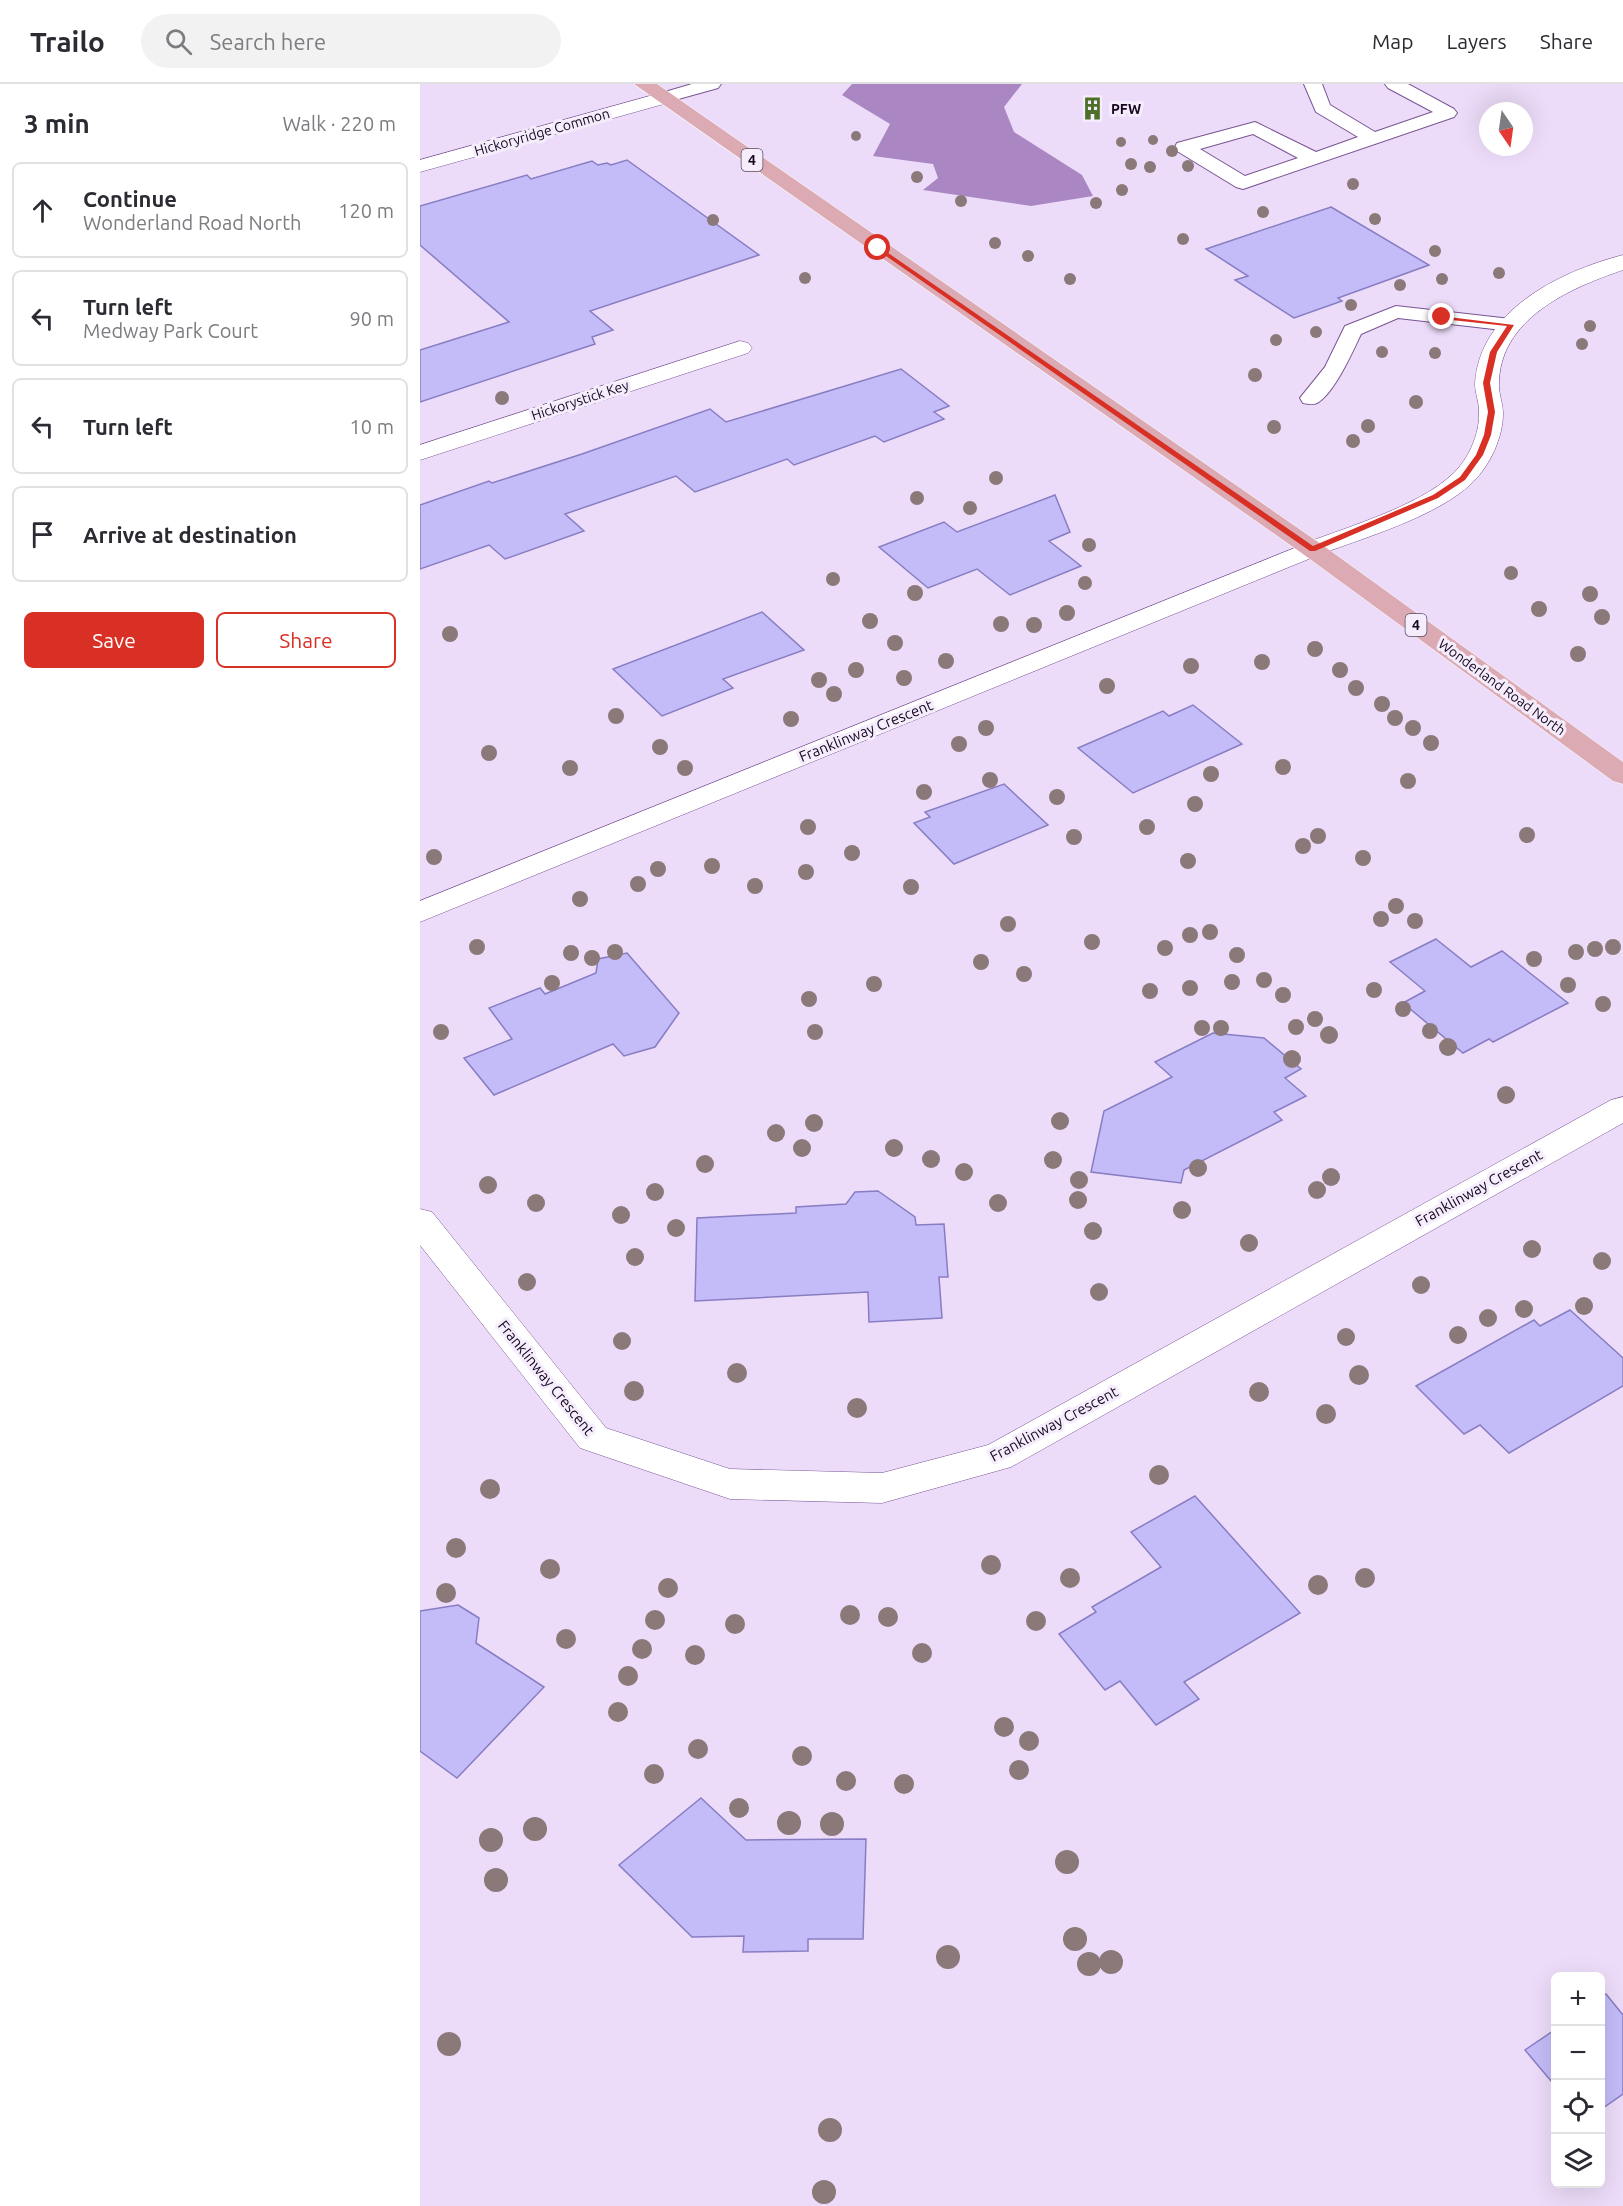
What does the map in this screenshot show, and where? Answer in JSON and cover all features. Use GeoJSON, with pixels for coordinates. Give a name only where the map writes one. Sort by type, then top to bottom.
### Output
{"type":"FeatureCollection","features":[{"type":"Feature","properties":{"kind":"main road","name":"Wonderland Road North"},"geometry":{"type":"LineString","coordinates":[[644,84],[1312,549],[1623,775]]}},
{"type":"Feature","properties":{"kind":"street","name":"Hickoryridge Common"},"geometry":{"type":"LineString","coordinates":[[420,166],[664,98]]}},
{"type":"Feature","properties":{"kind":"street","name":"Franklinway Crescent"},"geometry":{"type":"LineString","coordinates":[[420,912],[1407,511],[1435,497],[1462,479],[1479,455],[1488,435],[1492,412],[1486,383],[1494,352],[1511,325],[1533,304],[1560,286],[1623,262]]}},
{"type":"Feature","properties":{"kind":"street","name":"Hickorystick Key"},"geometry":{"type":"LineString","coordinates":[[420,453],[740,348]]}},
{"type":"Feature","properties":{"kind":"street","name":"Franklinway Crescent"},"geometry":{"type":"LineString","coordinates":[[420,1221],[593,1438],[730,1484],[882,1488],[998,1457],[1623,1108]]}},
{"type":"Feature","properties":{"kind":"lane"},"geometry":{"type":"LineString","coordinates":[[664,98],[712,84]]}},
{"type":"Feature","properties":{"kind":"lane"},"geometry":{"type":"LineString","coordinates":[[1313,84],[1322,108],[1374,139]]}},
{"type":"Feature","properties":{"kind":"lane"},"geometry":{"type":"LineString","coordinates":[[1315,159],[1255,128],[1184,147],[1243,183],[1315,159],[1374,139],[1448,113],[1394,84]]}},
{"type":"Feature","properties":{"kind":"lane"},"geometry":{"type":"LineString","coordinates":[[1311,398],[1335,368],[1352,330],[1396,312],[1511,325]]}},
{"type":"Feature","properties":{"kind":"shaded area"},"geometry":{"type":"Polygon","coordinates":[[[852,84],[1022,84],[1004,107],[1014,132],[1082,175],[1093,196],[1031,206],[923,190],[938,178],[933,164],[873,156],[890,124],[842,95],[852,84]]]}},
{"type":"Feature","properties":{"kind":"building"},"geometry":{"type":"Polygon","coordinates":[[[627,160],[759,255],[590,311],[613,330],[592,337],[595,344],[420,402],[420,350],[509,322],[420,245],[420,206],[527,175],[531,179],[592,161],[598,165],[607,163],[611,165],[627,160]]]}},
{"type":"Feature","properties":{"kind":"building"},"geometry":{"type":"Polygon","coordinates":[[[1331,207],[1429,265],[1338,298],[1342,301],[1294,318],[1235,280],[1248,276],[1206,249],[1331,207]]]}},
{"type":"Feature","properties":{"kind":"building"},"geometry":{"type":"Polygon","coordinates":[[[901,369],[949,406],[934,412],[944,419],[884,442],[875,436],[794,465],[787,459],[695,492],[676,476],[565,514],[584,531],[505,559],[489,545],[420,569],[420,505],[489,481],[492,483],[582,454],[710,409],[726,422],[901,369]]]}},
{"type":"Feature","properties":{"kind":"building"},"geometry":{"type":"Polygon","coordinates":[[[1055,495],[1070,532],[1049,541],[1081,566],[1010,595],[977,569],[928,588],[879,547],[944,522],[957,532],[1055,495]]]}},
{"type":"Feature","properties":{"kind":"building"},"geometry":{"type":"Polygon","coordinates":[[[762,612],[804,650],[723,679],[733,688],[662,716],[613,669],[762,612]]]}},
{"type":"Feature","properties":{"kind":"building"},"geometry":{"type":"Polygon","coordinates":[[[1193,705],[1242,744],[1133,793],[1078,748],[1163,711],[1169,716],[1193,705]]]}},
{"type":"Feature","properties":{"kind":"building"},"geometry":{"type":"Polygon","coordinates":[[[1004,784],[1048,825],[954,864],[914,823],[930,817],[925,812],[1004,784]]]}},
{"type":"Feature","properties":{"kind":"building"},"geometry":{"type":"Polygon","coordinates":[[[1436,939],[1471,967],[1502,951],[1568,1003],[1493,1042],[1489,1039],[1463,1053],[1403,1003],[1425,991],[1390,962],[1436,939]]]}},
{"type":"Feature","properties":{"kind":"building"},"geometry":{"type":"Polygon","coordinates":[[[627,953],[679,1013],[655,1047],[624,1056],[613,1044],[494,1095],[464,1058],[512,1039],[489,1008],[540,988],[545,994],[596,973],[598,959],[627,953]]]}},
{"type":"Feature","properties":{"kind":"building"},"geometry":{"type":"Polygon","coordinates":[[[1213,1033],[1264,1038],[1301,1069],[1285,1078],[1306,1096],[1274,1112],[1282,1120],[1184,1170],[1181,1183],[1091,1172],[1104,1111],[1172,1077],[1155,1062],[1213,1033]]]}},
{"type":"Feature","properties":{"kind":"building"},"geometry":{"type":"Polygon","coordinates":[[[878,1191],[915,1217],[916,1225],[944,1224],[948,1277],[939,1277],[942,1318],[869,1322],[868,1292],[695,1301],[697,1218],[796,1213],[796,1207],[846,1204],[855,1192],[878,1191]]]}},
{"type":"Feature","properties":{"kind":"building"},"geometry":{"type":"Polygon","coordinates":[[[1570,1310],[1623,1358],[1623,1386],[1509,1453],[1480,1425],[1464,1434],[1416,1386],[1534,1320],[1540,1326],[1570,1310]]]}},
{"type":"Feature","properties":{"kind":"building"},"geometry":{"type":"Polygon","coordinates":[[[1195,1496],[1300,1613],[1184,1682],[1199,1699],[1156,1725],[1120,1681],[1105,1690],[1059,1634],[1096,1612],[1092,1607],[1161,1567],[1131,1532],[1195,1496]]]}},
{"type":"Feature","properties":{"kind":"building"},"geometry":{"type":"Polygon","coordinates":[[[458,1605],[479,1618],[476,1643],[544,1687],[457,1778],[420,1751],[420,1611],[458,1605]]]}},
{"type":"Feature","properties":{"kind":"building"},"geometry":{"type":"Polygon","coordinates":[[[701,1798],[746,1840],[866,1839],[863,1939],[808,1939],[808,1951],[743,1952],[744,1936],[692,1937],[619,1865],[701,1798]]]}},
{"type":"Feature","properties":{"kind":"building"},"geometry":{"type":"Polygon","coordinates":[[[1605,1995],[1623,2015],[1623,2094],[1605,2107],[1605,2026],[1605,1995]]]}},
{"type":"Feature","properties":{"kind":"building"},"geometry":{"type":"Polygon","coordinates":[[[1551,2032],[1551,2081],[1525,2050],[1551,2032]]]}},
{"type":"Feature","properties":{"kind":"place","name":"PFW"},"geometry":{"type":"Point","coordinates":[1093,109]}},
{"type":"Feature","properties":{"kind":"route"},"geometry":{"type":"LineString","coordinates":[[878,248],[1312,549],[1407,511],[1435,497],[1462,479],[1479,455],[1488,435],[1492,412],[1486,383],[1494,352],[1511,325],[1442,317]]}}]}
